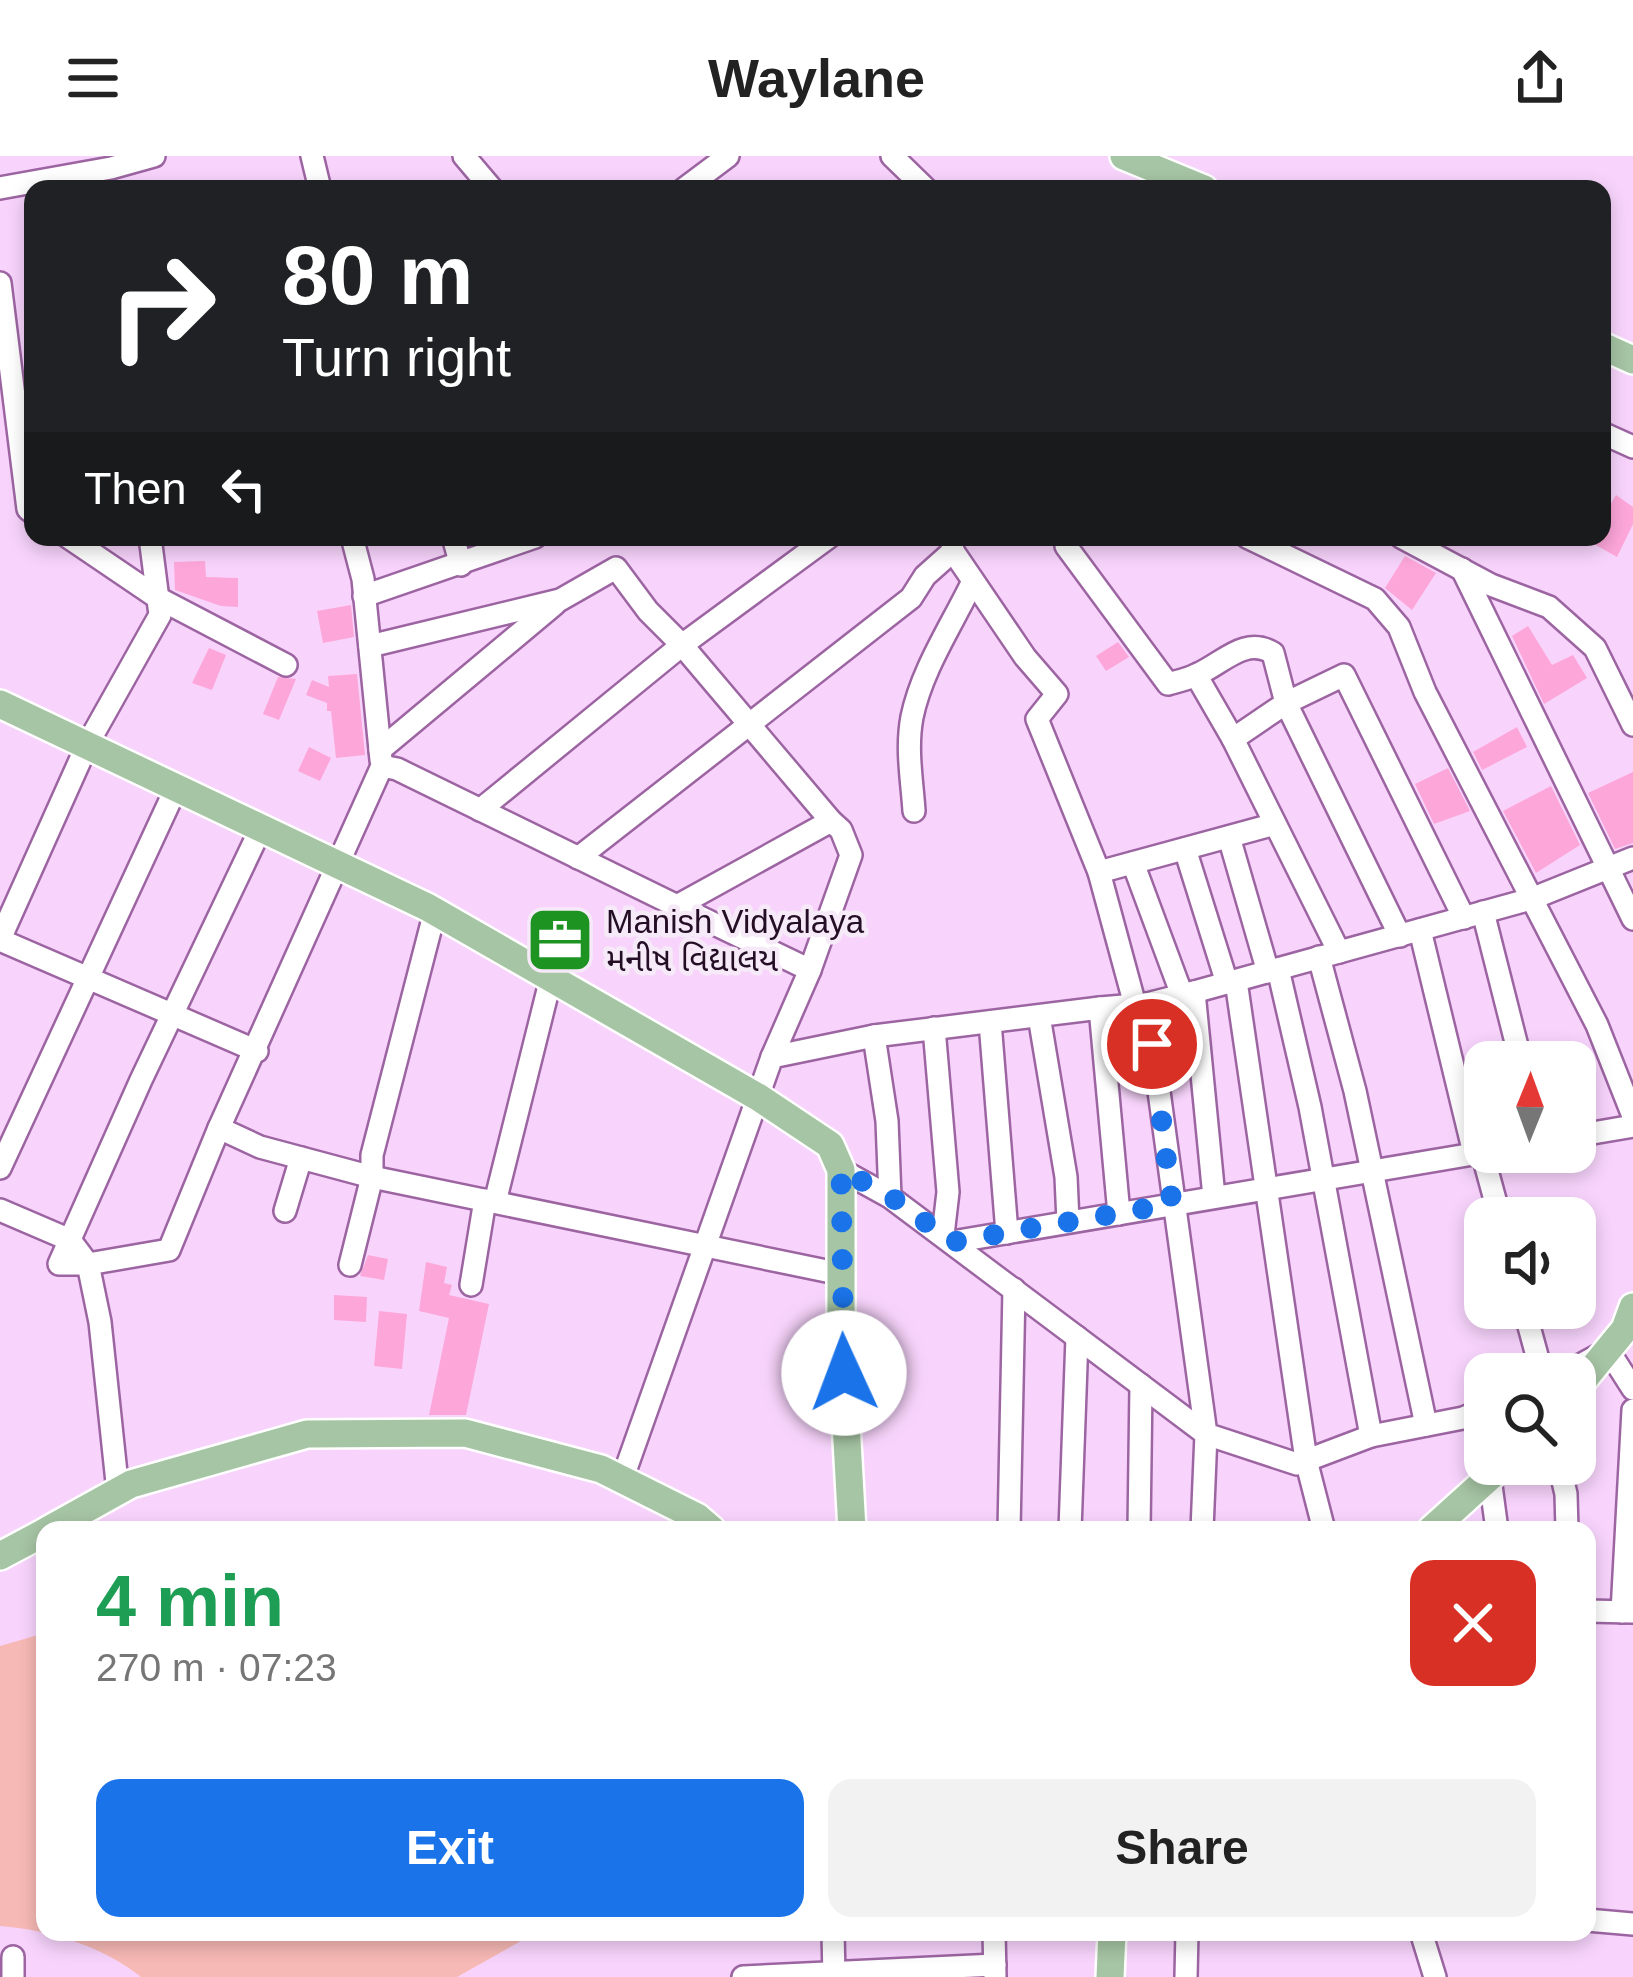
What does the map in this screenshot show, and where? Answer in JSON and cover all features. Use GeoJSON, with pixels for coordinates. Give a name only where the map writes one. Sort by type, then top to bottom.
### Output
{"type":"FeatureCollection","features":[{"type":"Feature","properties":{"kind":"main road"},"geometry":{"type":"LineString","coordinates":[[1124,156],[1182,180]]}},
{"type":"Feature","properties":{"kind":"main road"},"geometry":{"type":"LineString","coordinates":[[0,704],[435,911],[758,1096],[830,1144],[841,1170],[852,1521]]}},
{"type":"Feature","properties":{"kind":"main road"},"geometry":{"type":"LineString","coordinates":[[1596,1365],[1625,1329],[1633,1307]]}},
{"type":"Feature","properties":{"kind":"main road"},"geometry":{"type":"LineString","coordinates":[[64,1521],[118,1492],[308,1434],[465,1432],[601,1469],[702,1521]]}},
{"type":"Feature","properties":{"kind":"main road"},"geometry":{"type":"LineString","coordinates":[[1441,1521],[1481,1485]]}},
{"type":"Feature","properties":{"kind":"main road"},"geometry":{"type":"LineString","coordinates":[[0,1556],[36,1536]]}},
{"type":"Feature","properties":{"kind":"main road"},"geometry":{"type":"LineString","coordinates":[[1110,1977],[1112,1941]]}},
{"type":"Feature","properties":{"kind":"street"},"geometry":{"type":"LineString","coordinates":[[53,180],[112,171],[154,156]]}},
{"type":"Feature","properties":{"kind":"street"},"geometry":{"type":"LineString","coordinates":[[464,156],[484,180]]}},
{"type":"Feature","properties":{"kind":"street"},"geometry":{"type":"LineString","coordinates":[[696,180],[728,156]]}},
{"type":"Feature","properties":{"kind":"street"},"geometry":{"type":"LineString","coordinates":[[892,156],[917,180]]}},
{"type":"Feature","properties":{"kind":"street"},"geometry":{"type":"LineString","coordinates":[[0,284],[24,477]]}},
{"type":"Feature","properties":{"kind":"street"},"geometry":{"type":"LineString","coordinates":[[81,546],[158,598],[286,665]]}},
{"type":"Feature","properties":{"kind":"street"},"geometry":{"type":"LineString","coordinates":[[151,546],[160,615],[87,746],[0,940],[256,1051]]}},
{"type":"Feature","properties":{"kind":"street"},"geometry":{"type":"LineString","coordinates":[[354,546],[364,596],[381,758],[810,970]]}},
{"type":"Feature","properties":{"kind":"street"},"geometry":{"type":"LineString","coordinates":[[456,546],[461,565]]}},
{"type":"Feature","properties":{"kind":"street"},"geometry":{"type":"LineString","coordinates":[[364,596],[511,546]]}},
{"type":"Feature","properties":{"kind":"street"},"geometry":{"type":"LineString","coordinates":[[480,809],[682,645],[818,546]]}},
{"type":"Feature","properties":{"kind":"street"},"geometry":{"type":"LineString","coordinates":[[578,858],[911,598],[950,546]]}},
{"type":"Feature","properties":{"kind":"street"},"geometry":{"type":"LineString","coordinates":[[953,546],[1024,657],[1057,694],[1037,719],[1099,872],[1141,1005],[1207,1434],[1202,1521]]}},
{"type":"Feature","properties":{"kind":"street"},"geometry":{"type":"LineString","coordinates":[[1066,546],[1168,684],[1196,675],[1243,648],[1262,647],[1273,653],[1286,703],[1410,933],[1464,1102]]}},
{"type":"Feature","properties":{"kind":"street"},"geometry":{"type":"LineString","coordinates":[[1266,546],[1375,599],[1399,627],[1425,692],[1597,1025],[1633,1116]]}},
{"type":"Feature","properties":{"kind":"street"},"geometry":{"type":"LineString","coordinates":[[1418,546],[1549,607],[1595,648],[1633,725]]}},
{"type":"Feature","properties":{"kind":"street"},"geometry":{"type":"LineString","coordinates":[[261,828],[59,1264],[88,1264],[169,1250],[381,758],[560,600],[616,568],[841,830],[851,855],[810,970],[772,1057],[622,1480]]}},
{"type":"Feature","properties":{"kind":"street"},"geometry":{"type":"LineString","coordinates":[[1462,569],[1633,919]]}},
{"type":"Feature","properties":{"kind":"street"},"geometry":{"type":"LineString","coordinates":[[914,811],[909,770],[912,718],[930,666],[973,581]]}},
{"type":"Feature","properties":{"kind":"street"},"geometry":{"type":"LineString","coordinates":[[370,646],[560,600]]}},
{"type":"Feature","properties":{"kind":"street"},"geometry":{"type":"LineString","coordinates":[[1232,740],[1286,703],[1344,674],[1473,915],[1514,1041]]}},
{"type":"Feature","properties":{"kind":"street"},"geometry":{"type":"LineString","coordinates":[[1196,675],[1275,824],[1329,955],[1426,1425]]}},
{"type":"Feature","properties":{"kind":"street"},"geometry":{"type":"LineString","coordinates":[[0,1168],[176,788]]}},
{"type":"Feature","properties":{"kind":"street"},"geometry":{"type":"LineString","coordinates":[[677,906],[831,821]]}},
{"type":"Feature","properties":{"kind":"street"},"geometry":{"type":"LineString","coordinates":[[1099,872],[1275,824]]}},
{"type":"Feature","properties":{"kind":"street"},"geometry":{"type":"LineString","coordinates":[[1229,837],[1273,970],[1324,1179],[1371,1436]]}},
{"type":"Feature","properties":{"kind":"street"},"geometry":{"type":"LineString","coordinates":[[1185,849],[1232,982],[1306,1460],[1322,1521]]}},
{"type":"Feature","properties":{"kind":"street"},"geometry":{"type":"LineString","coordinates":[[772,1057],[874,1036],[1141,1005],[1531,898],[1633,858]]}},
{"type":"Feature","properties":{"kind":"street"},"geometry":{"type":"LineString","coordinates":[[1133,862],[1188,994],[1214,1197]]}},
{"type":"Feature","properties":{"kind":"street"},"geometry":{"type":"LineString","coordinates":[[350,1265],[435,911]]}},
{"type":"Feature","properties":{"kind":"street"},"geometry":{"type":"LineString","coordinates":[[471,1286],[551,978]]}},
{"type":"Feature","properties":{"kind":"street"},"geometry":{"type":"LineString","coordinates":[[1100,1009],[1119,1214]]}},
{"type":"Feature","properties":{"kind":"street"},"geometry":{"type":"LineString","coordinates":[[1039,1016],[1066,1178],[1068,1222]]}},
{"type":"Feature","properties":{"kind":"street"},"geometry":{"type":"LineString","coordinates":[[990,1022],[1007,1233]]}},
{"type":"Feature","properties":{"kind":"street"},"geometry":{"type":"LineString","coordinates":[[934,1028],[948,1192],[947,1239]]}},
{"type":"Feature","properties":{"kind":"street"},"geometry":{"type":"LineString","coordinates":[[874,1036],[887,1121],[890,1196]]}},
{"type":"Feature","properties":{"kind":"street"},"geometry":{"type":"LineString","coordinates":[[1596,1132],[1633,1126]]}},
{"type":"Feature","properties":{"kind":"street"},"geometry":{"type":"LineString","coordinates":[[219,1129],[260,1147],[372,1177],[841,1274]]}},
{"type":"Feature","properties":{"kind":"street"},"geometry":{"type":"LineString","coordinates":[[947,1239],[1007,1233],[1464,1155]]}},
{"type":"Feature","properties":{"kind":"street"},"geometry":{"type":"LineString","coordinates":[[285,1211],[301,1158]]}},
{"type":"Feature","properties":{"kind":"street"},"geometry":{"type":"LineString","coordinates":[[841,1170],[890,1196],[1207,1434],[1297,1464],[1371,1436],[1464,1415]]}},
{"type":"Feature","properties":{"kind":"street"},"geometry":{"type":"LineString","coordinates":[[0,1210],[70,1240]]}},
{"type":"Feature","properties":{"kind":"street"},"geometry":{"type":"LineString","coordinates":[[88,1264],[100,1322],[118,1492]]}},
{"type":"Feature","properties":{"kind":"street"},"geometry":{"type":"LineString","coordinates":[[1009,1521],[1014,1289]]}},
{"type":"Feature","properties":{"kind":"street"},"geometry":{"type":"LineString","coordinates":[[1070,1521],[1077,1337]]}},
{"type":"Feature","properties":{"kind":"street"},"geometry":{"type":"LineString","coordinates":[[1596,1357],[1608,1350],[1633,1389]]}},
{"type":"Feature","properties":{"kind":"street"},"geometry":{"type":"LineString","coordinates":[[1139,1521],[1141,1385]]}},
{"type":"Feature","properties":{"kind":"street"},"geometry":{"type":"LineString","coordinates":[[1596,1611],[1627,1612],[1633,1410]]}},
{"type":"Feature","properties":{"kind":"street"},"geometry":{"type":"LineString","coordinates":[[1497,1485],[1497,1521]]}},
{"type":"Feature","properties":{"kind":"street"},"geometry":{"type":"LineString","coordinates":[[1564,1485],[1567,1521]]}},
{"type":"Feature","properties":{"kind":"street"},"geometry":{"type":"LineString","coordinates":[[1596,1921],[1633,1924]]}},
{"type":"Feature","properties":{"kind":"street"},"geometry":{"type":"LineString","coordinates":[[833,1941],[833,1974]]}},
{"type":"Feature","properties":{"kind":"street"},"geometry":{"type":"LineString","coordinates":[[743,1977],[995,1971],[994,1941]]}},
{"type":"Feature","properties":{"kind":"street"},"geometry":{"type":"LineString","coordinates":[[1186,1977],[1187,1941]]}},
{"type":"Feature","properties":{"kind":"street"},"geometry":{"type":"LineString","coordinates":[[1423,1941],[1435,1977]]}},
{"type":"Feature","properties":{"kind":"shaded area"},"geometry":{"type":"Polygon","coordinates":[[[36,1636],[36,1931],[0,1926],[0,1646],[36,1636]]]}},
{"type":"Feature","properties":{"kind":"shaded area"},"geometry":{"type":"Polygon","coordinates":[[[75,1941],[521,1941],[457,1977],[141,1977],[75,1941]]]}},
{"type":"Feature","properties":{"kind":"building"},"geometry":{"type":"Polygon","coordinates":[[[1616,495],[1633,507],[1633,524],[1617,557],[1598,546],[1611,546],[1611,504],[1616,495]]]}},
{"type":"Feature","properties":{"kind":"building"},"geometry":{"type":"Polygon","coordinates":[[[1405,556],[1436,573],[1412,610],[1385,588],[1405,556]]]}},
{"type":"Feature","properties":{"kind":"building"},"geometry":{"type":"Polygon","coordinates":[[[205,561],[206,577],[238,578],[238,607],[175,590],[174,562],[205,561]]]}},
{"type":"Feature","properties":{"kind":"building"},"geometry":{"type":"Polygon","coordinates":[[[351,605],[354,637],[323,643],[317,611],[351,605]]]}},
{"type":"Feature","properties":{"kind":"building"},"geometry":{"type":"Polygon","coordinates":[[[1528,626],[1552,665],[1573,655],[1587,678],[1544,704],[1512,636],[1528,626]]]}},
{"type":"Feature","properties":{"kind":"building"},"geometry":{"type":"Polygon","coordinates":[[[1118,642],[1129,657],[1106,671],[1096,656],[1118,642]]]}},
{"type":"Feature","properties":{"kind":"building"},"geometry":{"type":"Polygon","coordinates":[[[209,648],[226,655],[212,690],[192,683],[209,648]]]}},
{"type":"Feature","properties":{"kind":"building"},"geometry":{"type":"Polygon","coordinates":[[[357,674],[365,755],[336,758],[331,711],[327,703],[306,695],[312,680],[329,687],[328,676],[357,674]]]}},
{"type":"Feature","properties":{"kind":"building"},"geometry":{"type":"Polygon","coordinates":[[[278,677],[296,679],[279,720],[263,714],[278,677]]]}},
{"type":"Feature","properties":{"kind":"building"},"geometry":{"type":"Polygon","coordinates":[[[1517,727],[1527,747],[1482,770],[1473,752],[1517,727]]]}},
{"type":"Feature","properties":{"kind":"building"},"geometry":{"type":"Polygon","coordinates":[[[309,747],[331,758],[320,781],[298,771],[309,747]]]}},
{"type":"Feature","properties":{"kind":"building"},"geometry":{"type":"Polygon","coordinates":[[[1448,768],[1470,811],[1434,824],[1415,784],[1448,768]]]}},
{"type":"Feature","properties":{"kind":"building"},"geometry":{"type":"Polygon","coordinates":[[[1633,772],[1633,843],[1615,849],[1588,793],[1633,772]]]}},
{"type":"Feature","properties":{"kind":"building"},"geometry":{"type":"Polygon","coordinates":[[[1551,786],[1580,845],[1536,873],[1503,811],[1551,786]]]}},
{"type":"Feature","properties":{"kind":"building"},"geometry":{"type":"Polygon","coordinates":[[[368,1255],[388,1259],[384,1280],[360,1276],[368,1255]]]}},
{"type":"Feature","properties":{"kind":"building"},"geometry":{"type":"Polygon","coordinates":[[[426,1262],[447,1267],[444,1283],[452,1285],[449,1295],[489,1304],[466,1415],[429,1415],[449,1318],[419,1311],[426,1262]]]}},
{"type":"Feature","properties":{"kind":"building"},"geometry":{"type":"Polygon","coordinates":[[[334,1295],[367,1297],[366,1322],[334,1320],[334,1295]]]}},
{"type":"Feature","properties":{"kind":"building"},"geometry":{"type":"Polygon","coordinates":[[[379,1311],[407,1314],[402,1369],[374,1366],[379,1311]]]}},
{"type":"Feature","properties":{"kind":"place","name":"Manish Vidyalaya મનીષ વિદ્યાલય"},"geometry":{"type":"Point","coordinates":[560,940]}},
{"type":"Feature","properties":{"kind":"route"},"geometry":{"type":"LineString","coordinates":[[844,1373],[841,1170],[890,1196],[952,1242],[1172,1204],[1152,1044]]}}]}
